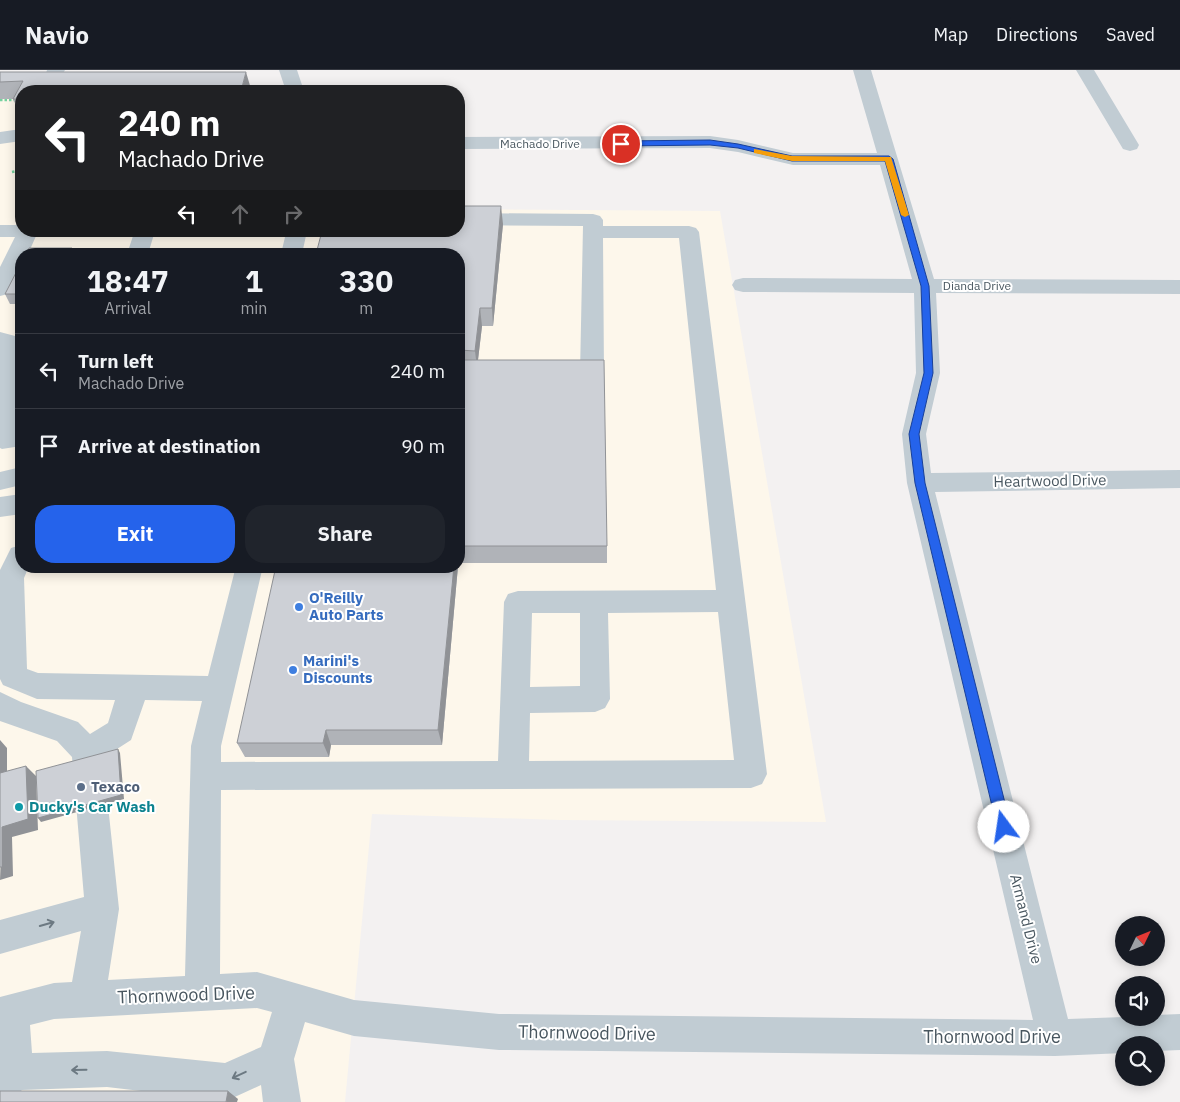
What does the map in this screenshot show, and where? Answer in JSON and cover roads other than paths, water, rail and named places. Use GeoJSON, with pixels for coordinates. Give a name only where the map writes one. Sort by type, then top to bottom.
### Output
{"type":"FeatureCollection","features":[{"type":"Feature","properties":{"kind":"street"},"geometry":{"type":"LineString","coordinates":[[3,70],[0,76],[52,78],[56,70]]}},
{"type":"Feature","properties":{"kind":"street"},"geometry":{"type":"LineString","coordinates":[[288,70],[293,85]]}},
{"type":"Feature","properties":{"kind":"street","name":"Armand Drive"},"geometry":{"type":"LineString","coordinates":[[862,70],[925,286],[928,373],[914,434],[920,483],[1055,1038]]}},
{"type":"Feature","properties":{"kind":"street"},"geometry":{"type":"LineString","coordinates":[[1084,70],[1130,145]]}},
{"type":"Feature","properties":{"kind":"street"},"geometry":{"type":"LineString","coordinates":[[0,138],[15,136]]}},
{"type":"Feature","properties":{"kind":"street","name":"Machado Drive"},"geometry":{"type":"LineString","coordinates":[[465,143],[710,142],[792,158],[889,159]]}},
{"type":"Feature","properties":{"kind":"street"},"geometry":{"type":"LineString","coordinates":[[465,219],[593,220],[592,374]]}},
{"type":"Feature","properties":{"kind":"street"},"geometry":{"type":"LineString","coordinates":[[0,231],[15,231]]}},
{"type":"Feature","properties":{"kind":"street"},"geometry":{"type":"LineString","coordinates":[[205,776],[751,774],[689,232],[593,232]]}},
{"type":"Feature","properties":{"kind":"street"},"geometry":{"type":"LineString","coordinates":[[0,289],[15,258]]}},
{"type":"Feature","properties":{"kind":"street","name":"Dianda Drive"},"geometry":{"type":"LineString","coordinates":[[743,286],[1180,287]]}},
{"type":"Feature","properties":{"kind":"street"},"geometry":{"type":"LineString","coordinates":[[10,341],[14,375],[2,440],[15,439]]}},
{"type":"Feature","properties":{"kind":"street"},"geometry":{"type":"LineString","coordinates":[[0,481],[15,477]]}},
{"type":"Feature","properties":{"kind":"street","name":"Heartwood Drive"},"geometry":{"type":"LineString","coordinates":[[920,483],[1180,479]]}},
{"type":"Feature","properties":{"kind":"street"},"geometry":{"type":"LineString","coordinates":[[0,507],[15,505]]}},
{"type":"Feature","properties":{"kind":"street"},"geometry":{"type":"LineString","coordinates":[[15,568],[10,578],[6,677],[37,686],[219,689]]}},
{"type":"Feature","properties":{"kind":"street"},"geometry":{"type":"LineString","coordinates":[[202,992],[206,746],[248,573]]}},
{"type":"Feature","properties":{"kind":"street"},"geometry":{"type":"LineString","coordinates":[[513,775],[518,602],[731,601]]}},
{"type":"Feature","properties":{"kind":"street"},"geometry":{"type":"LineString","coordinates":[[515,700],[595,699],[594,602]]}},
{"type":"Feature","properties":{"kind":"street"},"geometry":{"type":"LineString","coordinates":[[48,725],[71,686]]}},
{"type":"Feature","properties":{"kind":"street"},"geometry":{"type":"LineString","coordinates":[[87,752],[120,731],[134,688]]}},
{"type":"Feature","properties":{"kind":"street"},"geometry":{"type":"LineString","coordinates":[[0,705],[11,712],[68,731],[87,752],[102,908],[87,999]]}},
{"type":"Feature","properties":{"kind":"street"},"geometry":{"type":"LineString","coordinates":[[0,937],[102,908]]}},
{"type":"Feature","properties":{"kind":"street","name":"Thornwood Drive"},"geometry":{"type":"LineString","coordinates":[[6,1014],[54,1001],[257,990],[354,1018],[499,1032],[1055,1038],[1180,1032]]}},
{"type":"Feature","properties":{"kind":"street"},"geometry":{"type":"LineString","coordinates":[[282,1102],[276,1059],[293,1000]]}},
{"type":"Feature","properties":{"kind":"street"},"geometry":{"type":"LineString","coordinates":[[6,1014],[8,1078],[107,1069],[226,1082],[276,1059]]}},
{"type":"Feature","properties":{"kind":"place","name":"O'Reilly Auto Parts"},"geometry":{"type":"Point","coordinates":[299,607]}},
{"type":"Feature","properties":{"kind":"place","name":"Marini's Discounts"},"geometry":{"type":"Point","coordinates":[293,670]}},
{"type":"Feature","properties":{"kind":"place","name":"Texaco"},"geometry":{"type":"Point","coordinates":[81,787]}},
{"type":"Feature","properties":{"kind":"place","name":"Ducky's Car Wash"},"geometry":{"type":"Point","coordinates":[19,807]}}]}
